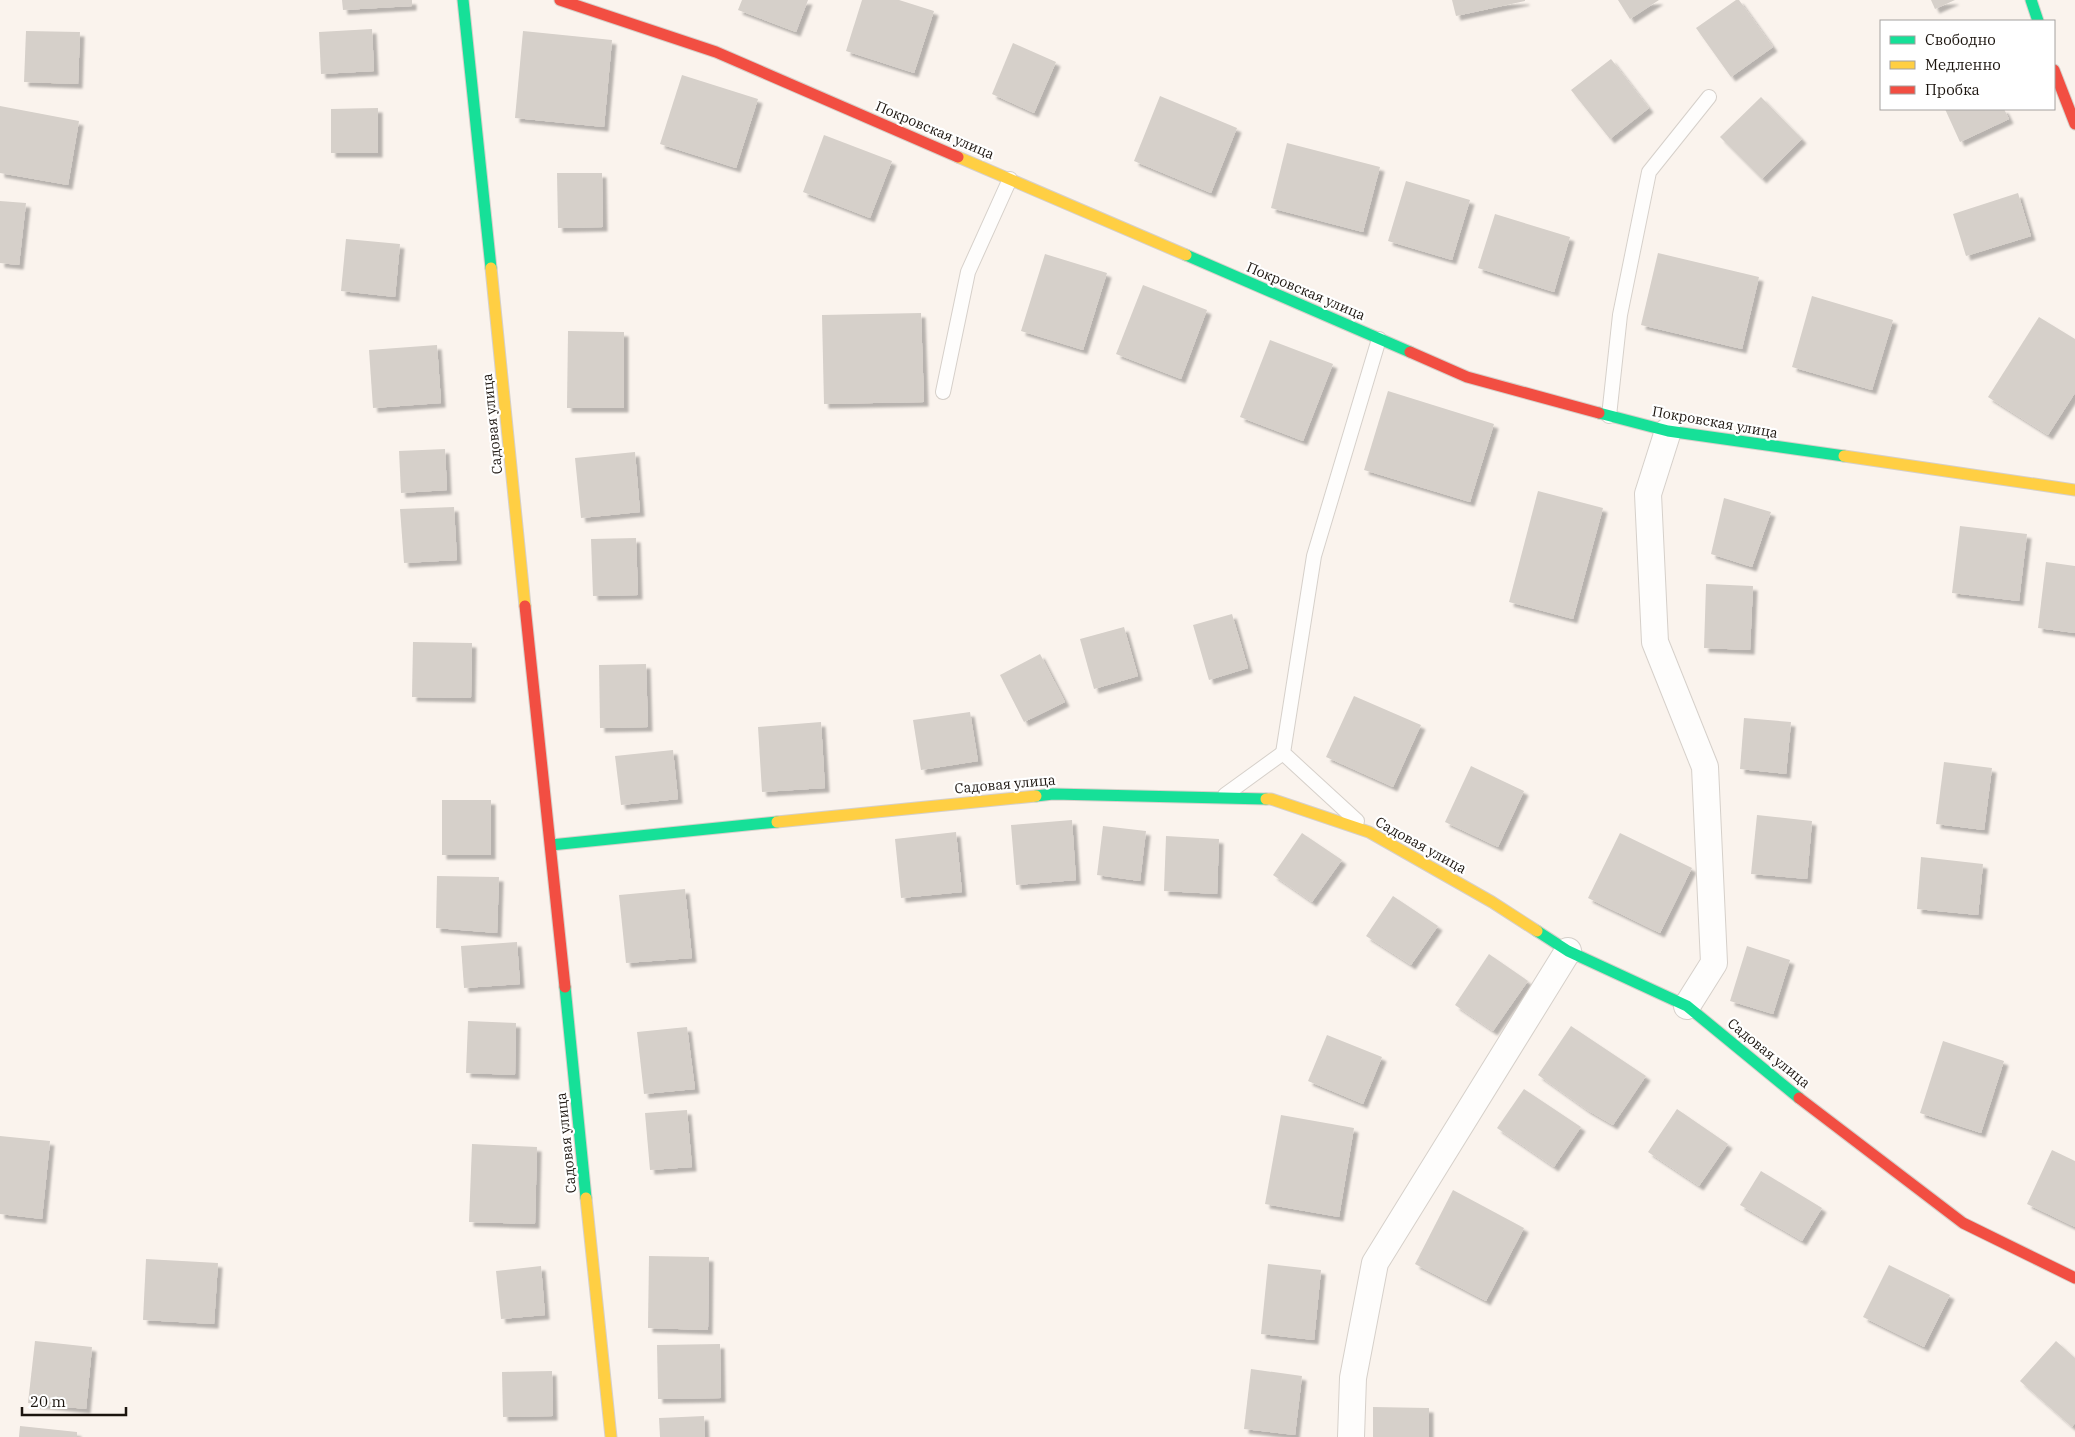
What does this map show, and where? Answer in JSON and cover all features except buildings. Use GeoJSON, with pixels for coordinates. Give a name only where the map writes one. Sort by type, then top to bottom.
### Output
{"type":"FeatureCollection","features":[{"type":"Feature","properties":{"kind":"street","name":"Садовая улица"},"geometry":{"type":"LineString","coordinates":[[464,0],[611,1437]]}},
{"type":"Feature","properties":{"kind":"street","name":"Покровская улица"},"geometry":{"type":"LineString","coordinates":[[560,0],[716,52],[1467,377],[1668,431],[2075,490]]}},
{"type":"Feature","properties":{"kind":"street"},"geometry":{"type":"LineString","coordinates":[[2031,0],[2038,20]]}},
{"type":"Feature","properties":{"kind":"street"},"geometry":{"type":"LineString","coordinates":[[2055,73],[2075,124]]}},
{"type":"Feature","properties":{"kind":"street"},"geometry":{"type":"LineString","coordinates":[[1668,431],[1648,494],[1654,642],[1705,766],[1714,964],[1687,1006]]}},
{"type":"Feature","properties":{"kind":"street","name":"Садовая улица"},"geometry":{"type":"LineString","coordinates":[[551,845],[1053,794],[1271,799],[1369,832],[1492,902],[1568,951],[1687,1006],[1808,1105],[1963,1223],[2075,1278]]}},
{"type":"Feature","properties":{"kind":"street"},"geometry":{"type":"LineString","coordinates":[[1351,1437],[1353,1378],[1375,1263],[1568,951]]}},
{"type":"Feature","properties":{"kind":"lane"},"geometry":{"type":"LineString","coordinates":[[1609,416],[1620,315],[1649,172],[1709,97]]}},
{"type":"Feature","properties":{"kind":"lane"},"geometry":{"type":"LineString","coordinates":[[943,392],[968,272],[1010,179]]}},
{"type":"Feature","properties":{"kind":"lane"},"geometry":{"type":"LineString","coordinates":[[1222,797],[1283,752],[1314,556],[1380,339]]}},
{"type":"Feature","properties":{"kind":"lane"},"geometry":{"type":"LineString","coordinates":[[1283,752],[1369,832]]}},
{"type":"Feature","properties":{"kind":"traffic: fast"},"geometry":{"type":"LineString","coordinates":[[463,0],[491,268]]}},
{"type":"Feature","properties":{"kind":"traffic: fast"},"geometry":{"type":"LineString","coordinates":[[2031,0],[2038,20]]}},
{"type":"Feature","properties":{"kind":"traffic: fast"},"geometry":{"type":"LineString","coordinates":[[1186,255],[1410,352]]}},
{"type":"Feature","properties":{"kind":"traffic: fast"},"geometry":{"type":"LineString","coordinates":[[1599,413],[1668,431],[1844,456]]}},
{"type":"Feature","properties":{"kind":"traffic: fast"},"geometry":{"type":"LineString","coordinates":[[1036,796],[1053,794],[1266,799]]}},
{"type":"Feature","properties":{"kind":"traffic: fast"},"geometry":{"type":"LineString","coordinates":[[551,845],[777,822]]}},
{"type":"Feature","properties":{"kind":"traffic: fast"},"geometry":{"type":"LineString","coordinates":[[1537,931],[1568,951],[1687,1006],[1799,1098]]}},
{"type":"Feature","properties":{"kind":"traffic: fast"},"geometry":{"type":"LineString","coordinates":[[565,987],[586,1198]]}},
{"type":"Feature","properties":{"kind":"traffic: slow"},"geometry":{"type":"LineString","coordinates":[[958,157],[1186,255]]}},
{"type":"Feature","properties":{"kind":"traffic: slow"},"geometry":{"type":"LineString","coordinates":[[491,268],[525,606]]}},
{"type":"Feature","properties":{"kind":"traffic: slow"},"geometry":{"type":"LineString","coordinates":[[1844,456],[2075,490]]}},
{"type":"Feature","properties":{"kind":"traffic: slow"},"geometry":{"type":"LineString","coordinates":[[777,822],[1036,796]]}},
{"type":"Feature","properties":{"kind":"traffic: slow"},"geometry":{"type":"LineString","coordinates":[[1266,799],[1271,799],[1369,832],[1492,902],[1537,931]]}},
{"type":"Feature","properties":{"kind":"traffic: slow"},"geometry":{"type":"LineString","coordinates":[[586,1198],[611,1437]]}},
{"type":"Feature","properties":{"kind":"traffic: jam"},"geometry":{"type":"LineString","coordinates":[[560,0],[716,52],[958,157]]}},
{"type":"Feature","properties":{"kind":"traffic: jam"},"geometry":{"type":"LineString","coordinates":[[2055,73],[2075,124]]}},
{"type":"Feature","properties":{"kind":"traffic: jam"},"geometry":{"type":"LineString","coordinates":[[1410,352],[1467,377],[1599,413]]}},
{"type":"Feature","properties":{"kind":"traffic: jam"},"geometry":{"type":"LineString","coordinates":[[525,606],[565,987]]}},
{"type":"Feature","properties":{"kind":"traffic: jam"},"geometry":{"type":"LineString","coordinates":[[1799,1098],[1963,1223],[2075,1278]]}}]}
